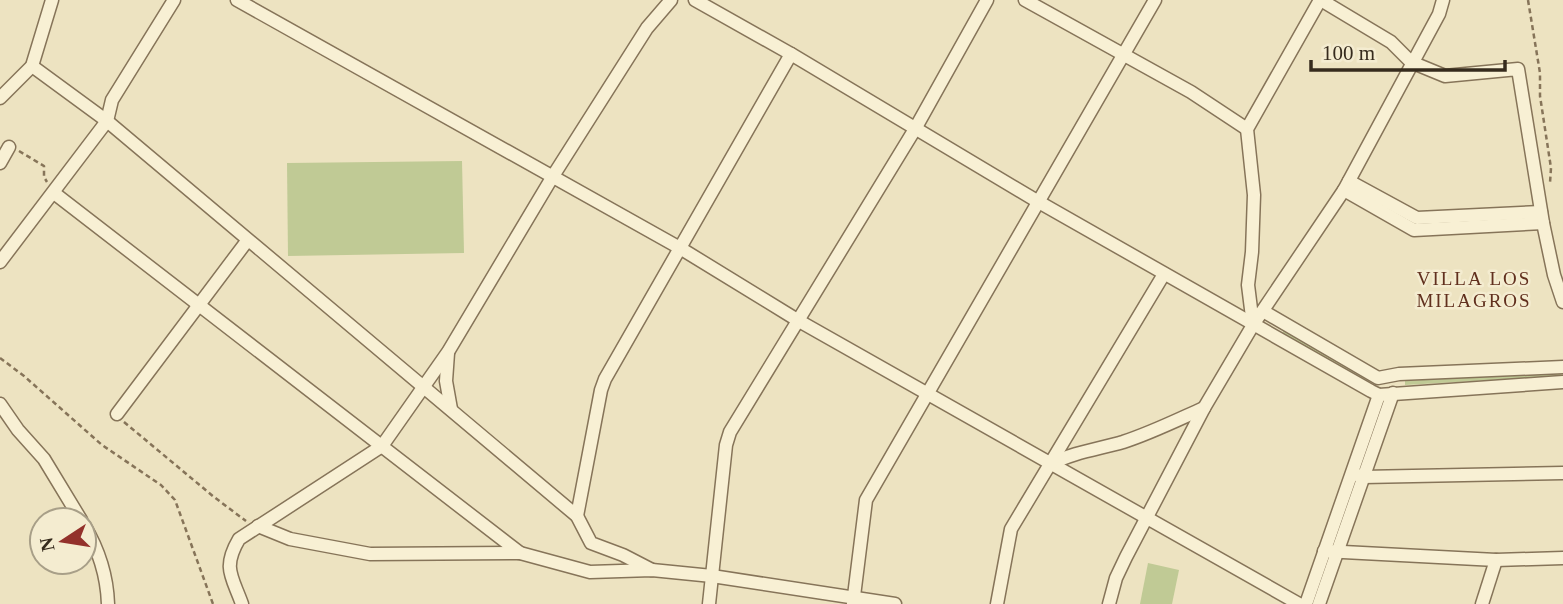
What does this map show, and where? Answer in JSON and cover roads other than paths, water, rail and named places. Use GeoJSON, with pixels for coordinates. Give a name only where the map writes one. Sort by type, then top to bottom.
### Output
{"type":"FeatureCollection","features":[{"type":"Feature","properties":{"kind":"street"},"geometry":{"type":"LineString","coordinates":[[0,98],[33,66],[52,0]]}},
{"type":"Feature","properties":{"kind":"street"},"geometry":{"type":"LineString","coordinates":[[46,22],[62,0]]}},
{"type":"Feature","properties":{"kind":"street"},"geometry":{"type":"LineString","coordinates":[[0,262],[107,121],[112,100],[174,0]]}},
{"type":"Feature","properties":{"kind":"street"},"geometry":{"type":"LineString","coordinates":[[237,0],[680,248],[799,321],[1299,604]]}},
{"type":"Feature","properties":{"kind":"street"},"geometry":{"type":"LineString","coordinates":[[242,604],[228,566],[230,553],[239,539],[382,446],[448,352],[553,176],[647,28],[671,0]]}},
{"type":"Feature","properties":{"kind":"street"},"geometry":{"type":"LineString","coordinates":[[695,0],[1037,201],[1344,378],[1379,395],[1563,382]]}},
{"type":"Feature","properties":{"kind":"street"},"geometry":{"type":"LineString","coordinates":[[709,604],[726,445],[730,432],[915,129],[987,0]]}},
{"type":"Feature","properties":{"kind":"street"},"geometry":{"type":"LineString","coordinates":[[1026,0],[1191,92],[1247,129]]}},
{"type":"Feature","properties":{"kind":"street"},"geometry":{"type":"LineString","coordinates":[[854,601],[866,500],[1155,0]]}},
{"type":"Feature","properties":{"kind":"street"},"geometry":{"type":"LineString","coordinates":[[1254,325],[1248,285],[1254,195],[1247,129],[1320,0],[1391,42],[1411,62],[1445,76],[1518,69],[1542,217],[1554,275],[1563,302]]}},
{"type":"Feature","properties":{"kind":"street"},"geometry":{"type":"LineString","coordinates":[[1109,604],[1126,556],[1204,408],[1254,325],[1346,186],[1439,14],[1443,0]]}},
{"type":"Feature","properties":{"kind":"street"},"geometry":{"type":"LineString","coordinates":[[577,516],[601,390],[791,54]]}},
{"type":"Feature","properties":{"kind":"street"},"geometry":{"type":"LineString","coordinates":[[33,66],[107,121],[247,241],[425,386],[577,516],[591,543],[652,570]]}},
{"type":"Feature","properties":{"kind":"street"},"geometry":{"type":"LineString","coordinates":[[0,163],[9,147]]}},
{"type":"Feature","properties":{"kind":"street"},"geometry":{"type":"LineString","coordinates":[[1346,186],[1414,230],[1542,217]]}},
{"type":"Feature","properties":{"kind":"street"},"geometry":{"type":"LineString","coordinates":[[54,193],[520,553]]}},
{"type":"Feature","properties":{"kind":"street"},"geometry":{"type":"LineString","coordinates":[[117,414],[247,241]]}},
{"type":"Feature","properties":{"kind":"street"},"geometry":{"type":"LineString","coordinates":[[996,604],[1011,529],[1164,274]]}},
{"type":"Feature","properties":{"kind":"street"},"geometry":{"type":"LineString","coordinates":[[1263,311],[1378,378],[1413,373],[1563,367]]}},
{"type":"Feature","properties":{"kind":"street"},"geometry":{"type":"LineString","coordinates":[[448,352],[446,381],[451,409]]}},
{"type":"Feature","properties":{"kind":"street"},"geometry":{"type":"LineString","coordinates":[[1306,604],[1324,551],[1393,393]]}},
{"type":"Feature","properties":{"kind":"street"},"geometry":{"type":"LineString","coordinates":[[1319,604],[1339,552],[1379,395]]}},
{"type":"Feature","properties":{"kind":"street"},"geometry":{"type":"LineString","coordinates":[[0,404],[18,430],[44,459],[73,506]]}},
{"type":"Feature","properties":{"kind":"street"},"geometry":{"type":"LineString","coordinates":[[1051,465],[1068,455],[1098,450],[1147,434],[1204,408]]}},
{"type":"Feature","properties":{"kind":"street"},"geometry":{"type":"LineString","coordinates":[[1358,475],[1563,473]]}},
{"type":"Feature","properties":{"kind":"street"},"geometry":{"type":"LineString","coordinates":[[258,526],[290,539],[370,554],[520,553],[590,572],[652,570],[712,576],[854,601],[895,604]]}},
{"type":"Feature","properties":{"kind":"street"},"geometry":{"type":"LineString","coordinates":[[98,551],[103,565],[108,604]]}},
{"type":"Feature","properties":{"kind":"street"},"geometry":{"type":"LineString","coordinates":[[1324,551],[1496,560],[1563,558]]}},
{"type":"Feature","properties":{"kind":"street"},"geometry":{"type":"LineString","coordinates":[[1482,604],[1496,560]]}},
{"type":"Feature","properties":{"kind":"district","name":"VILLA LOS MILAGROS"},"geometry":{"type":"Point","coordinates":[1474,289]}}]}
